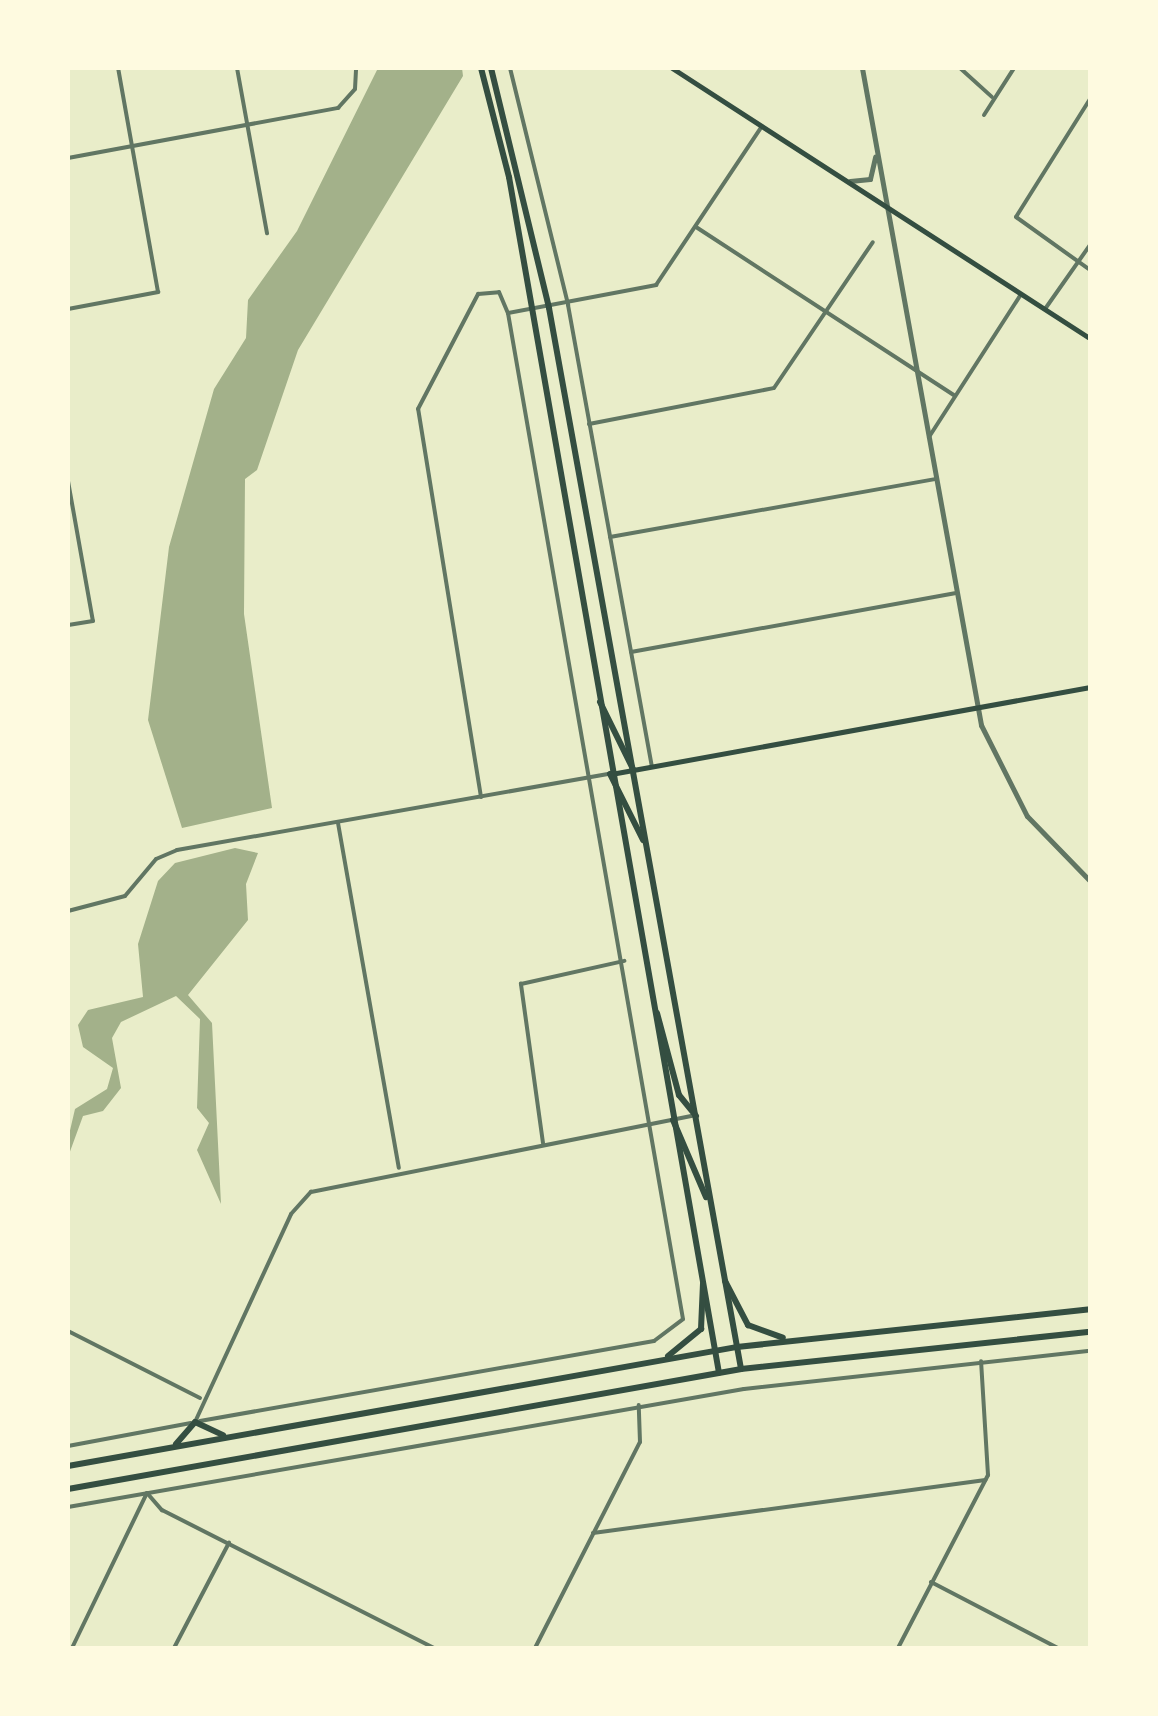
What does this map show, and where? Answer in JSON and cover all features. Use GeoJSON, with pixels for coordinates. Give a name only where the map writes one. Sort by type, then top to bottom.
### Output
{"type":"FeatureCollection","features":[{"type":"Feature","properties":{"kind":"main road"},"geometry":{"type":"LineString","coordinates":[[481,68],[719,1373]]}},
{"type":"Feature","properties":{"kind":"main road"},"geometry":{"type":"LineString","coordinates":[[491,68],[549,308],[741,1369]]}},
{"type":"Feature","properties":{"kind":"main road"},"geometry":{"type":"LineString","coordinates":[[672,68],[1090,338]]}},
{"type":"Feature","properties":{"kind":"main road"},"geometry":{"type":"LineString","coordinates":[[610,774],[1090,686]]}},
{"type":"Feature","properties":{"kind":"main road"},"geometry":{"type":"LineString","coordinates":[[596,697],[634,770]]}},
{"type":"Feature","properties":{"kind":"main road"},"geometry":{"type":"LineString","coordinates":[[610,774],[648,850]]}},
{"type":"Feature","properties":{"kind":"main road"},"geometry":{"type":"LineString","coordinates":[[651,998],[679,1095],[696,1116]]}},
{"type":"Feature","properties":{"kind":"main road"},"geometry":{"type":"LineString","coordinates":[[673,1120],[710,1202]]}},
{"type":"Feature","properties":{"kind":"main road"},"geometry":{"type":"LineString","coordinates":[[725,1282],[751,1327],[799,1339]]}},
{"type":"Feature","properties":{"kind":"main road"},"geometry":{"type":"LineString","coordinates":[[628,1366],[689,1346],[703,1322],[703,1284]]}},
{"type":"Feature","properties":{"kind":"main road"},"geometry":{"type":"LineString","coordinates":[[68,1466],[737,1347],[1090,1310]]}},
{"type":"Feature","properties":{"kind":"main road"},"geometry":{"type":"LineString","coordinates":[[68,1489],[741,1369],[1090,1332]]}},
{"type":"Feature","properties":{"kind":"main road"},"geometry":{"type":"LineString","coordinates":[[160,1450],[195,1422],[210,1434],[254,1433]]}},
{"type":"Feature","properties":{"kind":"street"},"geometry":{"type":"LineString","coordinates":[[68,308],[158,292],[118,68]]}},
{"type":"Feature","properties":{"kind":"street"},"geometry":{"type":"LineString","coordinates":[[237,68],[267,233]]}},
{"type":"Feature","properties":{"kind":"street"},"geometry":{"type":"LineString","coordinates":[[68,158],[331,110],[352,94],[356,68]]}},
{"type":"Feature","properties":{"kind":"street"},"geometry":{"type":"LineString","coordinates":[[510,68],[568,306],[652,766]]}},
{"type":"Feature","properties":{"kind":"street"},"geometry":{"type":"LineString","coordinates":[[862,68],[976,708],[1015,800],[1090,881]]}},
{"type":"Feature","properties":{"kind":"street"},"geometry":{"type":"LineString","coordinates":[[960,68],[994,99]]}},
{"type":"Feature","properties":{"kind":"street"},"geometry":{"type":"LineString","coordinates":[[984,115],[1014,68]]}},
{"type":"Feature","properties":{"kind":"street"},"geometry":{"type":"LineString","coordinates":[[1090,99],[1016,217],[1090,270]]}},
{"type":"Feature","properties":{"kind":"street"},"geometry":{"type":"LineString","coordinates":[[508,313],[568,306],[656,285],[762,126]]}},
{"type":"Feature","properties":{"kind":"street"},"geometry":{"type":"LineString","coordinates":[[845,179],[870,179],[876,144]]}},
{"type":"Feature","properties":{"kind":"street"},"geometry":{"type":"LineString","coordinates":[[696,228],[955,396]]}},
{"type":"Feature","properties":{"kind":"street"},"geometry":{"type":"LineString","coordinates":[[589,424],[774,388],[873,242]]}},
{"type":"Feature","properties":{"kind":"street"},"geometry":{"type":"LineString","coordinates":[[1046,309],[1090,245]]}},
{"type":"Feature","properties":{"kind":"street"},"geometry":{"type":"LineString","coordinates":[[68,1446],[654,1341],[679,1326],[684,1296],[508,313],[499,292],[468,304],[415,422],[481,798]]}},
{"type":"Feature","properties":{"kind":"street"},"geometry":{"type":"LineString","coordinates":[[928,438],[1021,294]]}},
{"type":"Feature","properties":{"kind":"street"},"geometry":{"type":"LineString","coordinates":[[610,537],[935,479]]}},
{"type":"Feature","properties":{"kind":"street"},"geometry":{"type":"LineString","coordinates":[[68,480],[94,620],[68,625]]}},
{"type":"Feature","properties":{"kind":"street"},"geometry":{"type":"LineString","coordinates":[[631,652],[955,593]]}},
{"type":"Feature","properties":{"kind":"street"},"geometry":{"type":"LineString","coordinates":[[68,911],[125,896],[166,853],[610,774]]}},
{"type":"Feature","properties":{"kind":"street"},"geometry":{"type":"LineString","coordinates":[[338,823],[399,1169]]}},
{"type":"Feature","properties":{"kind":"street"},"geometry":{"type":"LineString","coordinates":[[543,1143],[519,989],[532,978],[624,961]]}},
{"type":"Feature","properties":{"kind":"street"},"geometry":{"type":"LineString","coordinates":[[195,1422],[200,1398],[299,1203],[333,1182],[696,1116]]}},
{"type":"Feature","properties":{"kind":"street"},"geometry":{"type":"LineString","coordinates":[[68,1331],[200,1398]]}},
{"type":"Feature","properties":{"kind":"street"},"geometry":{"type":"LineString","coordinates":[[68,1508],[639,1405],[981,1360],[1090,1351]]}},
{"type":"Feature","properties":{"kind":"street"},"geometry":{"type":"LineString","coordinates":[[898,1648],[985,1480],[981,1360]]}},
{"type":"Feature","properties":{"kind":"street"},"geometry":{"type":"LineString","coordinates":[[535,1648],[640,1442],[639,1405]]}},
{"type":"Feature","properties":{"kind":"street"},"geometry":{"type":"LineString","coordinates":[[466,1418],[469,1436]]}},
{"type":"Feature","properties":{"kind":"street"},"geometry":{"type":"LineString","coordinates":[[593,1534],[985,1480]]}},
{"type":"Feature","properties":{"kind":"street"},"geometry":{"type":"LineString","coordinates":[[147,1493],[229,1543],[434,1648]]}},
{"type":"Feature","properties":{"kind":"street"},"geometry":{"type":"LineString","coordinates":[[68,1638],[74,1645],[147,1493]]}},
{"type":"Feature","properties":{"kind":"street"},"geometry":{"type":"LineString","coordinates":[[174,1648],[229,1543]]}},
{"type":"Feature","properties":{"kind":"street"},"geometry":{"type":"LineString","coordinates":[[932,1582],[1058,1648]]}},
{"type":"Feature","properties":{"kind":"shaded area"},"geometry":{"type":"Polygon","coordinates":[[[378,68],[462,68],[463,76],[298,350],[257,470],[245,479],[244,614],[272,808],[182,828],[148,720],[169,547],[214,389],[246,338],[248,300],[297,231],[378,68]]]}},
{"type":"Feature","properties":{"kind":"shaded area"},"geometry":{"type":"Polygon","coordinates":[[[235,848],[258,853],[246,884],[248,920],[188,995],[212,1023],[221,1204],[197,1150],[209,1123],[197,1108],[200,1019],[176,996],[121,1022],[112,1038],[121,1088],[103,1111],[83,1116],[68,1157],[68,1139],[75,1109],[107,1089],[113,1068],[83,1047],[78,1025],[88,1010],[143,997],[138,944],[158,881],[175,863],[235,848]]]}}]}
